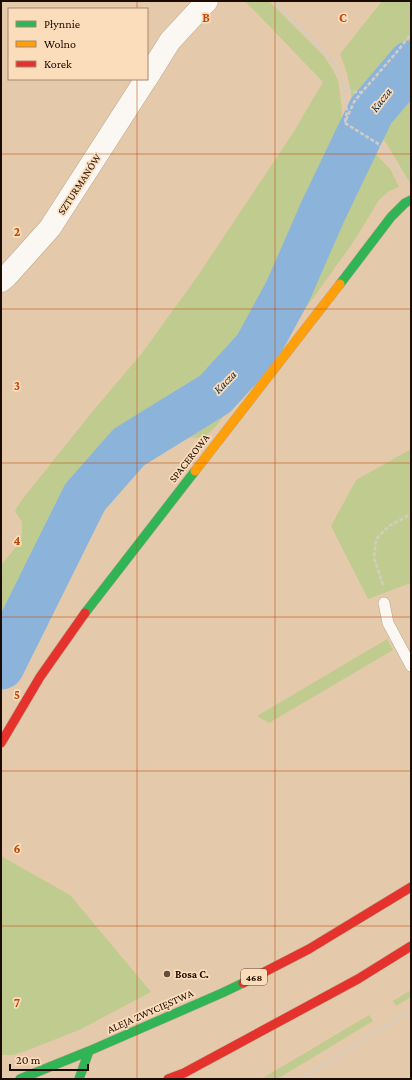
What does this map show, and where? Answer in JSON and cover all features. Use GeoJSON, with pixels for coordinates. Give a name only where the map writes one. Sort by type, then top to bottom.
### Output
{"type":"FeatureCollection","features":[{"type":"Feature","properties":{"kind":"main road","name":"SPACEROWA"},"geometry":{"type":"LineString","coordinates":[[1,743],[40,677],[75,626],[391,217],[405,203],[411,200]]}},
{"type":"Feature","properties":{"kind":"main road","name":"ALEJA ZWYCIĘSTWA"},"geometry":{"type":"LineString","coordinates":[[20,1079],[89,1051],[222,993],[309,949],[411,886]]}},
{"type":"Feature","properties":{"kind":"main road"},"geometry":{"type":"LineString","coordinates":[[168,1079],[183,1076],[358,979],[411,946]]}},
{"type":"Feature","properties":{"kind":"main road"},"geometry":{"type":"LineString","coordinates":[[79,1079],[89,1051]]}},
{"type":"Feature","properties":{"kind":"street","name":"SZTURMANÓW"},"geometry":{"type":"LineString","coordinates":[[148,76],[170,41],[208,1]]}},
{"type":"Feature","properties":{"kind":"street","name":"SZTURMANÓW"},"geometry":{"type":"LineString","coordinates":[[1,282],[50,228],[146,80]]}},
{"type":"Feature","properties":{"kind":"lane"},"geometry":{"type":"LineString","coordinates":[[384,603],[388,623],[411,666]]}},
{"type":"Feature","properties":{"kind":"path"},"geometry":{"type":"LineString","coordinates":[[274,1],[332,59],[343,84],[347,111],[345,123]]}},
{"type":"Feature","properties":{"kind":"path"},"geometry":{"type":"LineString","coordinates":[[345,123],[354,102],[411,34]]}},
{"type":"Feature","properties":{"kind":"path"},"geometry":{"type":"LineString","coordinates":[[343,84],[351,92],[362,92]]}},
{"type":"Feature","properties":{"kind":"path"},"geometry":{"type":"LineString","coordinates":[[345,123],[380,145],[405,184]]}},
{"type":"Feature","properties":{"kind":"path"},"geometry":{"type":"LineString","coordinates":[[384,603],[384,588],[374,558],[376,539],[389,526],[411,514]]}},
{"type":"Feature","properties":{"kind":"path"},"geometry":{"type":"LineString","coordinates":[[300,1079],[411,1010]]}},
{"type":"Feature","properties":{"kind":"green space"},"geometry":{"type":"Polygon","coordinates":[[[245,1],[269,1],[324,56],[338,80],[342,110],[341,127],[353,136],[285,284],[261,327],[225,373],[189,395],[155,410],[122,433],[93,467],[65,509],[47,541],[45,559],[36,584],[46,593],[41,622],[1,689],[1,565],[21,541],[22,522],[15,511],[21,501],[92,412],[142,353],[197,277],[293,133],[323,82],[245,1]]]}},
{"type":"Feature","properties":{"kind":"green space"},"geometry":{"type":"Polygon","coordinates":[[[382,1],[411,1],[411,57],[385,89],[365,103],[355,119],[352,116],[351,92],[346,70],[340,54],[382,1]]]}},
{"type":"Feature","properties":{"kind":"green space"},"geometry":{"type":"Polygon","coordinates":[[[411,74],[410,183],[383,138],[371,133],[411,74]]]}},
{"type":"Feature","properties":{"kind":"green space"},"geometry":{"type":"Polygon","coordinates":[[[363,144],[376,154],[390,169],[399,187],[389,191],[379,200],[354,241],[314,297],[217,425],[207,435],[197,438],[173,436],[159,441],[161,438],[198,415],[219,399],[259,356],[290,300],[336,194],[363,144]]]}},
{"type":"Feature","properties":{"kind":"green space"},"geometry":{"type":"Polygon","coordinates":[[[411,449],[411,583],[368,599],[331,526],[356,480],[411,449]]]}},
{"type":"Feature","properties":{"kind":"green space"},"geometry":{"type":"Polygon","coordinates":[[[387,639],[393,650],[269,723],[257,716],[387,639]]]}},
{"type":"Feature","properties":{"kind":"green space"},"geometry":{"type":"Polygon","coordinates":[[[1,856],[70,895],[151,992],[79,1030],[23,1052],[12,1055],[1,1055],[1,856]]]}},
{"type":"Feature","properties":{"kind":"green space"},"geometry":{"type":"Polygon","coordinates":[[[411,990],[411,997],[396,1006],[393,1001],[411,990]]]}},
{"type":"Feature","properties":{"kind":"green space"},"geometry":{"type":"Polygon","coordinates":[[[369,1015],[373,1021],[279,1078],[261,1079],[369,1015]]]}},
{"type":"Feature","properties":{"kind":"waterway","name":"Kacza"},"geometry":{"type":"LineString","coordinates":[[1,666],[85,497],[129,447],[215,394],[257,348],[288,291],[323,211],[371,111],[411,64]]}},
{"type":"Feature","properties":{"kind":"traffic: fast"},"geometry":{"type":"LineString","coordinates":[[340,284],[391,217],[405,203],[411,200]]}},
{"type":"Feature","properties":{"kind":"traffic: fast"},"geometry":{"type":"LineString","coordinates":[[85,613],[195,471]]}},
{"type":"Feature","properties":{"kind":"traffic: fast"},"geometry":{"type":"LineString","coordinates":[[79,1079],[89,1051],[243,983]]}},
{"type":"Feature","properties":{"kind":"traffic: fast"},"geometry":{"type":"LineString","coordinates":[[20,1079],[89,1051]]}},
{"type":"Feature","properties":{"kind":"traffic: slow"},"geometry":{"type":"LineString","coordinates":[[195,471],[340,284]]}},
{"type":"Feature","properties":{"kind":"traffic: jam"},"geometry":{"type":"LineString","coordinates":[[1,743],[40,677],[85,613]]}},
{"type":"Feature","properties":{"kind":"traffic: jam"},"geometry":{"type":"LineString","coordinates":[[243,983],[309,949],[411,887]]}},
{"type":"Feature","properties":{"kind":"traffic: jam"},"geometry":{"type":"LineString","coordinates":[[168,1079],[184,1073],[358,979],[411,946]]}},
{"type":"Feature","properties":{"kind":"place","name":"Bosa C."},"geometry":{"type":"Point","coordinates":[167,974]}}]}
